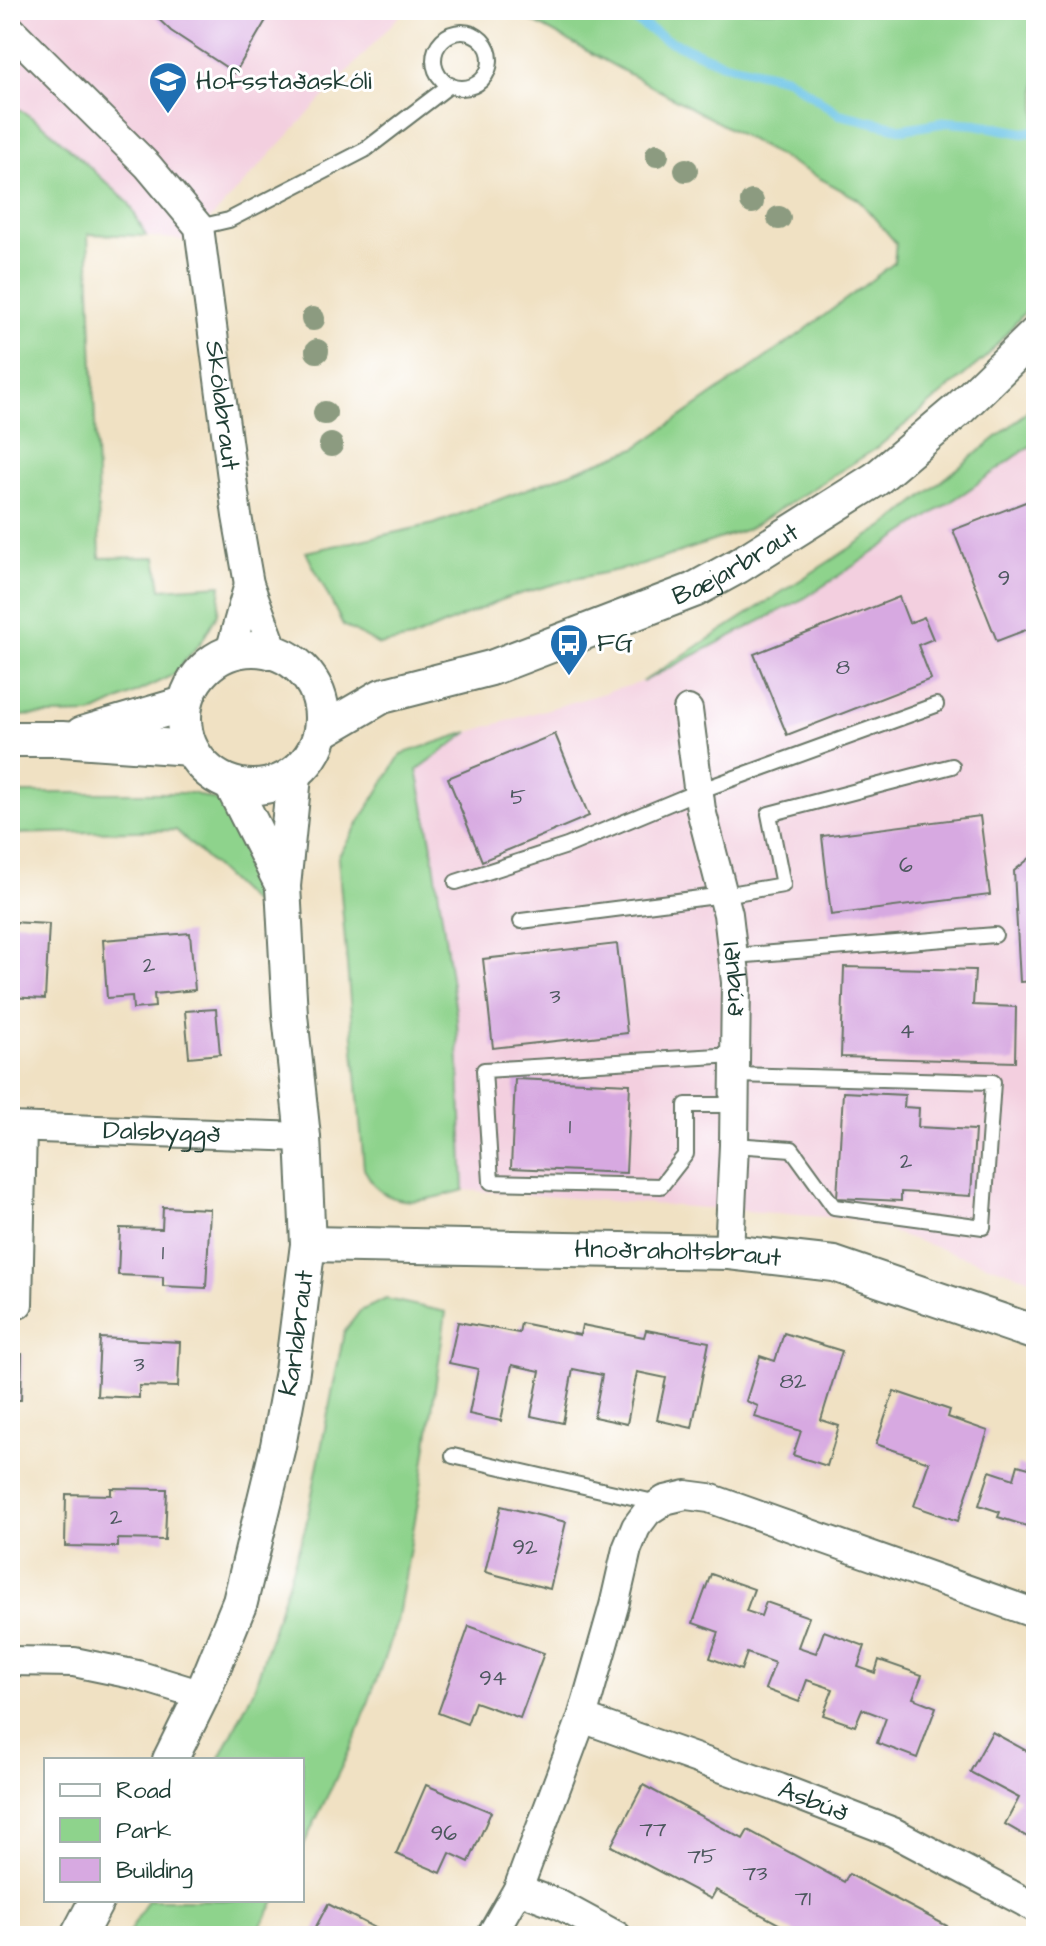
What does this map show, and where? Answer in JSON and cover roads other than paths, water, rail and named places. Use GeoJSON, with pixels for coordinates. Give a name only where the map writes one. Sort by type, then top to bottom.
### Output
{"type":"FeatureCollection","features":[{"type":"Feature","properties":{"kind":"street"},"geometry":{"type":"LineString","coordinates":[[10,29],[148,166],[199,227]]}},
{"type":"Feature","properties":{"kind":"street","name":"Skólabraut"},"geometry":{"type":"LineString","coordinates":[[199,227],[217,381],[249,584],[274,651]]}},
{"type":"Feature","properties":{"kind":"street","name":"Bæjarbraut"},"geometry":{"type":"LineString","coordinates":[[322,731],[382,696],[491,668],[694,590],[738,566],[876,479],[960,408],[1036,334]]}},
{"type":"Feature","properties":{"kind":"street","name":"Skólabraut"},"geometry":{"type":"LineString","coordinates":[[230,652],[249,584]]}},
{"type":"Feature","properties":{"kind":"street"},"geometry":{"type":"LineString","coordinates":[[252,649],[274,651],[291,659],[305,671],[316,687],[323,709],[322,731],[310,759],[294,776],[268,787],[232,785],[201,765],[190,748],[183,726],[184,704],[197,676],[217,658],[230,652],[252,649]]}},
{"type":"Feature","properties":{"kind":"street","name":"Bæjarbraut"},"geometry":{"type":"LineString","coordinates":[[316,687],[382,696]]}},
{"type":"Feature","properties":{"kind":"street"},"geometry":{"type":"LineString","coordinates":[[62,739],[184,704]]}},
{"type":"Feature","properties":{"kind":"street","name":"Iðnbúð"},"geometry":{"type":"LineString","coordinates":[[688,710],[699,791],[724,895],[734,956],[734,1145],[729,1252]]}},
{"type":"Feature","properties":{"kind":"street"},"geometry":{"type":"LineString","coordinates":[[10,739],[62,739],[190,748]]}},
{"type":"Feature","properties":{"kind":"street","name":"Karlabraut"},"geometry":{"type":"LineString","coordinates":[[171,1758],[202,1695],[240,1602],[278,1446],[292,1371],[308,1244],[303,1137],[290,1015],[283,886],[294,776]]}},
{"type":"Feature","properties":{"kind":"street","name":"Karlabraut"},"geometry":{"type":"LineString","coordinates":[[232,785],[283,886]]}},
{"type":"Feature","properties":{"kind":"street","name":"Dalsbyggð"},"geometry":{"type":"LineString","coordinates":[[18,1304],[16,1128],[303,1137]]}},
{"type":"Feature","properties":{"kind":"street","name":"Hnoðraholtsbraut"},"geometry":{"type":"LineString","coordinates":[[308,1244],[729,1252],[834,1264],[1036,1333]]}},
{"type":"Feature","properties":{"kind":"street"},"geometry":{"type":"LineString","coordinates":[[491,1936],[518,1889],[582,1718],[627,1549],[636,1527],[648,1511],[659,1503],[686,1495],[709,1498],[1036,1614]]}},
{"type":"Feature","properties":{"kind":"street"},"geometry":{"type":"LineString","coordinates":[[10,1661],[74,1662],[137,1675],[202,1695]]}},
{"type":"Feature","properties":{"kind":"street","name":"Ásbúð"},"geometry":{"type":"LineString","coordinates":[[582,1718],[893,1832],[1036,1908]]}},
{"type":"Feature","properties":{"kind":"street"},"geometry":{"type":"LineString","coordinates":[[518,1889],[558,1904],[617,1936]]}},
{"type":"Feature","properties":{"kind":"street"},"geometry":{"type":"LineString","coordinates":[[78,1936],[96,1902]]}},
{"type":"Feature","properties":{"kind":"lane"},"geometry":{"type":"LineString","coordinates":[[199,227],[229,220],[365,150],[450,85],[469,87],[485,76],[491,58],[488,48],[475,35],[457,32],[449,35],[437,48],[434,65],[437,74],[450,85]]}},
{"type":"Feature","properties":{"kind":"lane"},"geometry":{"type":"LineString","coordinates":[[456,882],[567,846],[699,791],[936,705]]}},
{"type":"Feature","properties":{"kind":"lane"},"geometry":{"type":"LineString","coordinates":[[521,921],[783,885],[769,814],[952,766]]}},
{"type":"Feature","properties":{"kind":"lane"},"geometry":{"type":"LineString","coordinates":[[734,956],[995,935]]}},
{"type":"Feature","properties":{"kind":"lane"},"geometry":{"type":"LineString","coordinates":[[734,1105],[686,1105],[686,1154],[661,1186],[491,1182],[484,1070],[735,1065],[993,1082],[983,1227],[834,1207],[792,1149],[734,1145]]}},
{"type":"Feature","properties":{"kind":"lane"},"geometry":{"type":"LineString","coordinates":[[453,1456],[659,1503]]}},
{"type":"Feature","properties":{"kind":"waterway"},"geometry":{"type":"LineString","coordinates":[[619,10],[665,39],[724,64],[787,78],[839,114],[903,129],[947,122],[1023,133],[1036,131]]}},
{"type":"Feature","properties":{"kind":"place","name":"Hofsstaðaskóli"},"geometry":{"type":"Point","coordinates":[168,115]}},
{"type":"Feature","properties":{"kind":"place","name":"FG"},"geometry":{"type":"Point","coordinates":[569,677]}}]}
